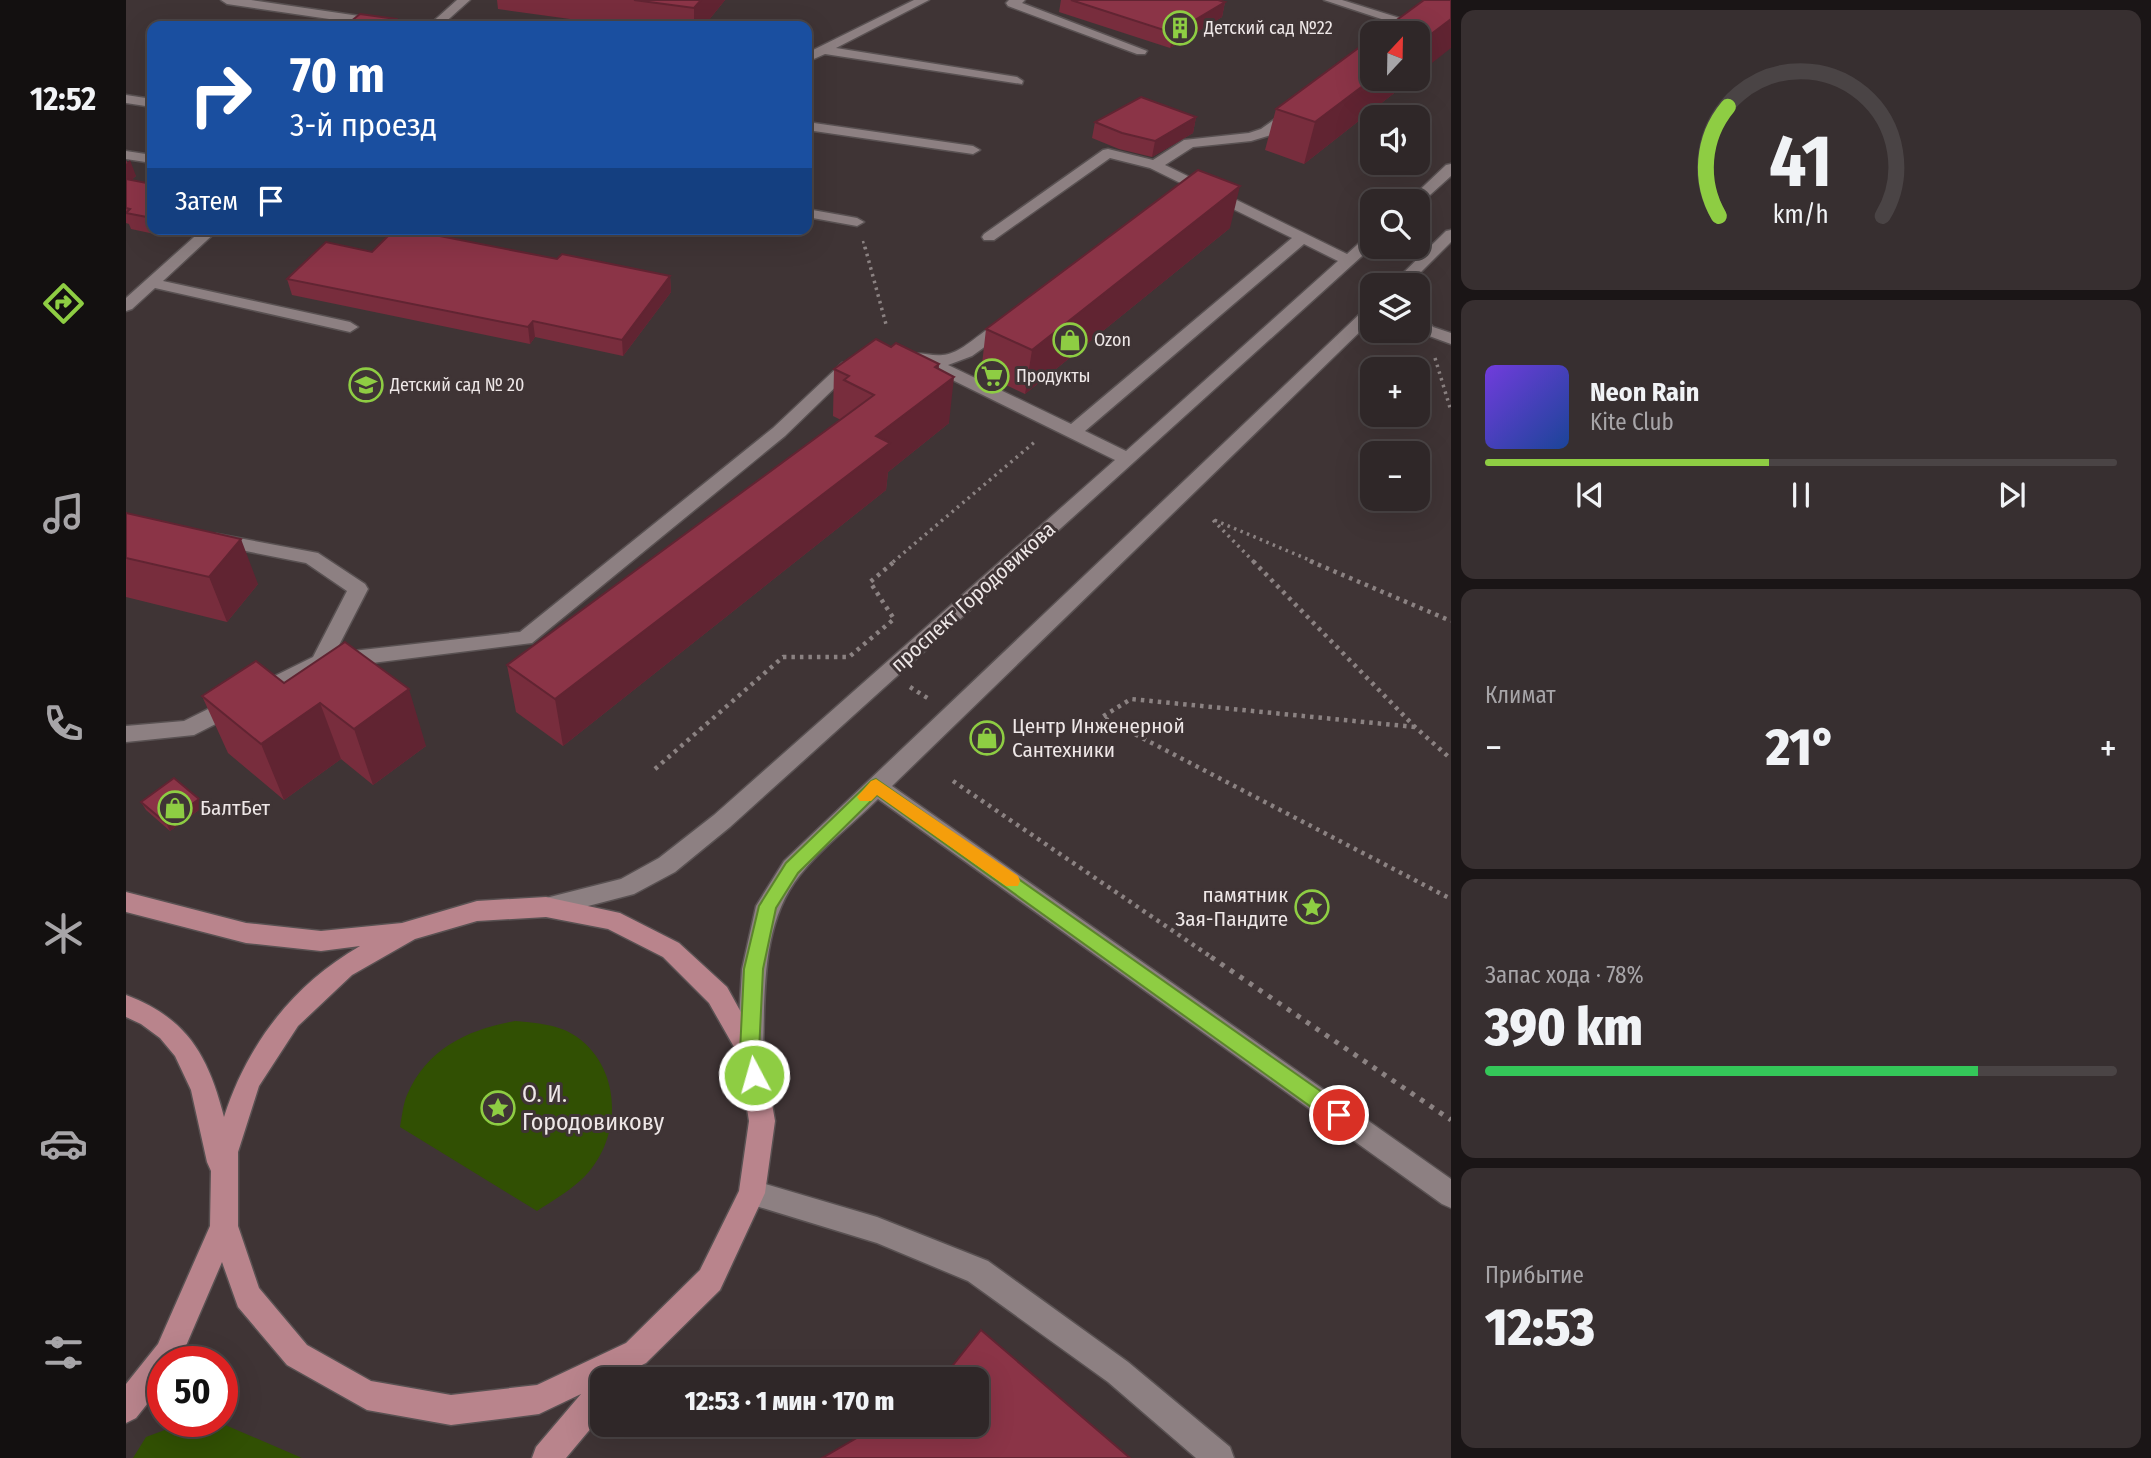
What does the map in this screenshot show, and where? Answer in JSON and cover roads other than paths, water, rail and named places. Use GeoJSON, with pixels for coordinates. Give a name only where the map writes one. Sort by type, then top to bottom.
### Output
{"type":"FeatureCollection","features":[{"type":"Feature","properties":{"kind":"main road"},"geometry":{"type":"LineString","coordinates":[[126,902],[246,933],[321,941],[408,931],[477,911],[546,907],[612,920],[671,950],[718,995],[750,1052],[762,1121],[752,1194],[710,1280],[624,1367]]}},
{"type":"Feature","properties":{"kind":"main road"},"geometry":{"type":"LineString","coordinates":[[408,931],[344,968],[289,1018],[248,1081],[225,1152],[224,1226],[248,1297],[297,1355],[367,1395],[451,1410],[539,1399],[636,1353]]}},
{"type":"Feature","properties":{"kind":"main road"},"geometry":{"type":"LineString","coordinates":[[126,1006],[139,1010],[172,1031],[186,1050],[207,1099],[225,1188]]}},
{"type":"Feature","properties":{"kind":"main road"},"geometry":{"type":"LineString","coordinates":[[126,1408],[168,1354],[224,1226]]}},
{"type":"Feature","properties":{"kind":"main road"},"geometry":{"type":"LineString","coordinates":[[547,1458],[590,1406]]}},
{"type":"Feature","properties":{"kind":"street"},"geometry":{"type":"LineString","coordinates":[[227,0],[342,21]]}},
{"type":"Feature","properties":{"kind":"street"},"geometry":{"type":"LineString","coordinates":[[440,21],[464,0]]}},
{"type":"Feature","properties":{"kind":"street"},"geometry":{"type":"LineString","coordinates":[[812,56],[923,0]]}},
{"type":"Feature","properties":{"kind":"street"},"geometry":{"type":"LineString","coordinates":[[1019,0],[1013,3],[1141,51]]}},
{"type":"Feature","properties":{"kind":"street"},"geometry":{"type":"LineString","coordinates":[[1337,1],[1398,21]]}},
{"type":"Feature","properties":{"kind":"street"},"geometry":{"type":"LineString","coordinates":[[1430,31],[1451,38]]}},
{"type":"Feature","properties":{"kind":"street"},"geometry":{"type":"LineString","coordinates":[[823,50],[1017,81]]}},
{"type":"Feature","properties":{"kind":"street"},"geometry":{"type":"LineString","coordinates":[[126,99],[147,102]]}},
{"type":"Feature","properties":{"kind":"street"},"geometry":{"type":"LineString","coordinates":[[1155,165],[1189,143],[1251,137],[1266,132],[1308,99]]}},
{"type":"Feature","properties":{"kind":"street"},"geometry":{"type":"LineString","coordinates":[[812,127],[973,150]]}},
{"type":"Feature","properties":{"kind":"street"},"geometry":{"type":"LineString","coordinates":[[989,237],[1108,153],[1155,165],[1192,190],[1303,237],[1348,260]]}},
{"type":"Feature","properties":{"kind":"street"},"geometry":{"type":"LineString","coordinates":[[126,155],[147,158]]}},
{"type":"Feature","properties":{"kind":"street"},"geometry":{"type":"LineString","coordinates":[[1428,189],[1451,168]]}},
{"type":"Feature","properties":{"kind":"street"},"geometry":{"type":"LineString","coordinates":[[1433,185],[1451,191]]}},
{"type":"Feature","properties":{"kind":"street"},"geometry":{"type":"LineString","coordinates":[[812,214],[858,222]]}},
{"type":"Feature","properties":{"kind":"street"},"geometry":{"type":"LineString","coordinates":[[1411,273],[1451,234]]}},
{"type":"Feature","properties":{"kind":"street"},"geometry":{"type":"LineString","coordinates":[[126,306],[205,235]]}},
{"type":"Feature","properties":{"kind":"street"},"geometry":{"type":"LineString","coordinates":[[1073,432],[1303,237]]}},
{"type":"Feature","properties":{"kind":"street","name":"проспект Городовикова"},"geometry":{"type":"LineString","coordinates":[[546,907],[626,887],[667,865],[887,675],[1360,250]]}},
{"type":"Feature","properties":{"kind":"street"},"geometry":{"type":"LineString","coordinates":[[151,283],[350,327]]}},
{"type":"Feature","properties":{"kind":"street"},"geometry":{"type":"LineString","coordinates":[[892,361],[918,358],[935,363],[960,357],[1028,308]]}},
{"type":"Feature","properties":{"kind":"street"},"geometry":{"type":"LineString","coordinates":[[750,1052],[754,969],[768,906],[792,868],[1360,322]]}},
{"type":"Feature","properties":{"kind":"street"},"geometry":{"type":"LineString","coordinates":[[1430,329],[1451,339]]}},
{"type":"Feature","properties":{"kind":"street"},"geometry":{"type":"LineString","coordinates":[[918,358],[1126,458]]}},
{"type":"Feature","properties":{"kind":"street"},"geometry":{"type":"LineString","coordinates":[[126,734],[187,729],[320,662],[525,638],[779,432],[848,366],[870,363]]}},
{"type":"Feature","properties":{"kind":"street"},"geometry":{"type":"LineString","coordinates":[[192,535],[311,558],[358,589],[320,662]]}},
{"type":"Feature","properties":{"kind":"street"},"geometry":{"type":"LineString","coordinates":[[876,786],[1451,1195]]}},
{"type":"Feature","properties":{"kind":"street"},"geometry":{"type":"LineString","coordinates":[[752,1194],[877,1230],[978,1271],[1118,1372],[1219,1458]]}},
{"type":"Feature","properties":{"kind":"place","name":"Детский сад №22"},"geometry":{"type":"Point","coordinates":[1180,28]}},
{"type":"Feature","properties":{"kind":"place","name":"Ozon"},"geometry":{"type":"Point","coordinates":[1070,340]}},
{"type":"Feature","properties":{"kind":"place","name":"Продукты"},"geometry":{"type":"Point","coordinates":[992,376]}},
{"type":"Feature","properties":{"kind":"place","name":"Детский сад № 20"},"geometry":{"type":"Point","coordinates":[366,385]}},
{"type":"Feature","properties":{"kind":"place","name":"Центр Инженерной Сантехники"},"geometry":{"type":"Point","coordinates":[987,738]}},
{"type":"Feature","properties":{"kind":"place","name":"БалтБет"},"geometry":{"type":"Point","coordinates":[175,808]}},
{"type":"Feature","properties":{"kind":"place","name":"памятник Зая-Пандите"},"geometry":{"type":"Point","coordinates":[1312,907]}},
{"type":"Feature","properties":{"kind":"place","name":"О. И. Городовикову"},"geometry":{"type":"Point","coordinates":[498,1108]}}]}
